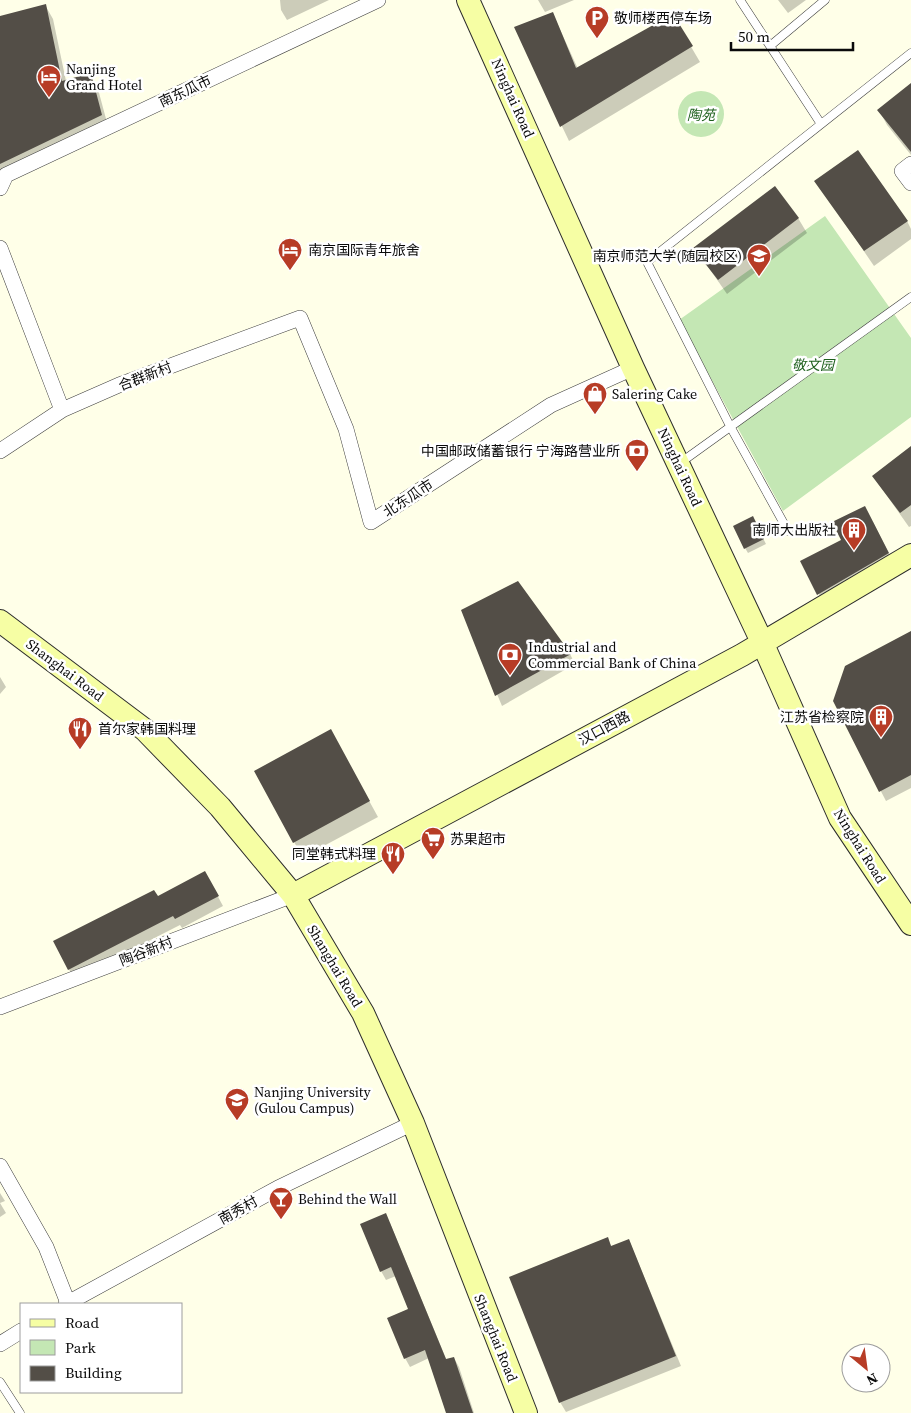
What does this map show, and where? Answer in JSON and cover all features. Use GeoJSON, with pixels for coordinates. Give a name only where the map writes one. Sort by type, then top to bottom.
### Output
{"type":"FeatureCollection","features":[{"type":"Feature","properties":{"kind":"street","name":"南东瓜市"},"geometry":{"type":"LineString","coordinates":[[0,188],[6,175],[378,0]]}},
{"type":"Feature","properties":{"kind":"street","name":"Ninghai Road"},"geometry":{"type":"LineString","coordinates":[[468,0],[633,368],[762,642],[840,818],[909,920]]}},
{"type":"Feature","properties":{"kind":"street"},"geometry":{"type":"LineString","coordinates":[[911,164],[902,170],[911,183]]}},
{"type":"Feature","properties":{"kind":"street"},"geometry":{"type":"LineString","coordinates":[[0,248],[62,410]]}},
{"type":"Feature","properties":{"kind":"street","name":"北东瓜市"},"geometry":{"type":"LineString","coordinates":[[300,318],[346,428],[372,522],[551,405],[633,368]]}},
{"type":"Feature","properties":{"kind":"street","name":"合群新村"},"geometry":{"type":"LineString","coordinates":[[0,451],[62,410],[119,385],[300,318]]}},
{"type":"Feature","properties":{"kind":"street","name":"汉口西路"},"geometry":{"type":"LineString","coordinates":[[293,895],[742,655],[911,556]]}},
{"type":"Feature","properties":{"kind":"street","name":"Shanghai Road"},"geometry":{"type":"LineString","coordinates":[[0,621],[145,730],[220,807],[293,895],[363,1013],[412,1123],[526,1413]]}},
{"type":"Feature","properties":{"kind":"street","name":"陶谷新村"},"geometry":{"type":"LineString","coordinates":[[0,1007],[293,895]]}},
{"type":"Feature","properties":{"kind":"street","name":"南秀村"},"geometry":{"type":"LineString","coordinates":[[69,1303],[278,1188],[412,1123]]}},
{"type":"Feature","properties":{"kind":"street"},"geometry":{"type":"LineString","coordinates":[[0,1166],[46,1247],[67,1303]]}},
{"type":"Feature","properties":{"kind":"street"},"geometry":{"type":"LineString","coordinates":[[0,1344],[20,1332]]}},
{"type":"Feature","properties":{"kind":"lane"},"geometry":{"type":"LineString","coordinates":[[740,0],[821,124]]}},
{"type":"Feature","properties":{"kind":"lane"},"geometry":{"type":"LineString","coordinates":[[770,46],[825,0]]}},
{"type":"Feature","properties":{"kind":"lane"},"geometry":{"type":"LineString","coordinates":[[788,531],[730,426],[647,262],[911,53]]}},
{"type":"Feature","properties":{"kind":"lane"},"geometry":{"type":"LineString","coordinates":[[678,464],[911,297]]}},
{"type":"Feature","properties":{"kind":"lane"},"geometry":{"type":"LineString","coordinates":[[0,1382],[20,1413]]}},
{"type":"Feature","properties":{"kind":"green space","name":"陶苑"},"geometry":{"type":"Polygon","coordinates":[[[706,91],[718,97],[723,105],[723,123],[718,131],[710,136],[696,137],[684,131],[679,123],[678,109],[684,97],[692,92],[706,91]]]}},
{"type":"Feature","properties":{"kind":"green space","name":"敬文园"},"geometry":{"type":"Polygon","coordinates":[[[825,216],[911,338],[911,417],[783,511],[679,320],[825,216]]]}},
{"type":"Feature","properties":{"kind":"building","name":"Nanjing Grand Hotel"},"geometry":{"type":"Polygon","coordinates":[[[46,4],[62,81],[91,73],[102,115],[0,164],[0,16],[46,4]]]}},
{"type":"Feature","properties":{"kind":"building"},"geometry":{"type":"Polygon","coordinates":[[[553,12],[576,68],[673,14],[693,46],[560,127],[514,27],[553,12]]]}},
{"type":"Feature","properties":{"kind":"building"},"geometry":{"type":"Polygon","coordinates":[[[911,83],[911,152],[877,110],[911,83]]]}},
{"type":"Feature","properties":{"kind":"building"},"geometry":{"type":"Polygon","coordinates":[[[858,150],[908,221],[864,251],[814,181],[858,150]]]}},
{"type":"Feature","properties":{"kind":"building"},"geometry":{"type":"Polygon","coordinates":[[[775,186],[799,218],[718,280],[693,248],[775,186]]]}},
{"type":"Feature","properties":{"kind":"building"},"geometry":{"type":"Polygon","coordinates":[[[911,446],[911,505],[900,513],[872,476],[911,446]]]}},
{"type":"Feature","properties":{"kind":"building","name":"南师大出版社"},"geometry":{"type":"Polygon","coordinates":[[[865,506],[889,553],[817,595],[800,561],[841,540],[832,522],[865,506]]]}},
{"type":"Feature","properties":{"kind":"building"},"geometry":{"type":"Polygon","coordinates":[[[753,516],[764,539],[744,549],[733,526],[753,516]]]}},
{"type":"Feature","properties":{"kind":"building"},"geometry":{"type":"Polygon","coordinates":[[[518,581],[571,654],[495,696],[461,610],[518,581]]]}},
{"type":"Feature","properties":{"kind":"building","name":"江苏省检察院"},"geometry":{"type":"Polygon","coordinates":[[[911,631],[911,775],[879,792],[833,701],[845,666],[911,631]]]}},
{"type":"Feature","properties":{"kind":"building"},"geometry":{"type":"Polygon","coordinates":[[[331,729],[370,801],[293,843],[254,771],[331,729]]]}},
{"type":"Feature","properties":{"kind":"building"},"geometry":{"type":"Polygon","coordinates":[[[205,871],[219,896],[175,919],[173,916],[68,970],[53,941],[154,890],[158,896],[205,871]]]}},
{"type":"Feature","properties":{"kind":"building"},"geometry":{"type":"Polygon","coordinates":[[[386,1213],[446,1359],[454,1357],[473,1413],[446,1413],[425,1350],[404,1359],[387,1318],[408,1309],[391,1267],[380,1272],[360,1224],[386,1213]]]}},
{"type":"Feature","properties":{"kind":"building"},"geometry":{"type":"Polygon","coordinates":[[[608,1237],[611,1246],[629,1239],[676,1356],[559,1403],[509,1277],[608,1237]]]}},
{"type":"Feature","properties":{"kind":"place","name":"敬师楼西停车场"},"geometry":{"type":"Point","coordinates":[597,39]}},
{"type":"Feature","properties":{"kind":"place","name":"Nanjing Grand Hotel"},"geometry":{"type":"Point","coordinates":[49,98]}},
{"type":"Feature","properties":{"kind":"place","name":"南京国际青年旅舍"},"geometry":{"type":"Point","coordinates":[290,271]}},
{"type":"Feature","properties":{"kind":"place","name":"南京师范大学(随园校区)"},"geometry":{"type":"Point","coordinates":[759,277]}},
{"type":"Feature","properties":{"kind":"place","name":"Salering Cake"},"geometry":{"type":"Point","coordinates":[595,415]}},
{"type":"Feature","properties":{"kind":"place","name":"中国邮政储蓄银行 宁海路营业所"},"geometry":{"type":"Point","coordinates":[637,472]}},
{"type":"Feature","properties":{"kind":"place","name":"南师大出版社"},"geometry":{"type":"Point","coordinates":[854,551]}},
{"type":"Feature","properties":{"kind":"place","name":"Industrial and Commercial Bank of China"},"geometry":{"type":"Point","coordinates":[510,676]}},
{"type":"Feature","properties":{"kind":"place","name":"江苏省检察院"},"geometry":{"type":"Point","coordinates":[881,738]}},
{"type":"Feature","properties":{"kind":"place","name":"首尔家韩国料理"},"geometry":{"type":"Point","coordinates":[80,750]}},
{"type":"Feature","properties":{"kind":"place","name":"苏果超市"},"geometry":{"type":"Point","coordinates":[433,860]}},
{"type":"Feature","properties":{"kind":"place","name":"同堂韩式料理"},"geometry":{"type":"Point","coordinates":[393,875]}},
{"type":"Feature","properties":{"kind":"place","name":"Nanjing University (Gulou Campus)"},"geometry":{"type":"Point","coordinates":[237,1121]}},
{"type":"Feature","properties":{"kind":"place","name":"Behind the Wall"},"geometry":{"type":"Point","coordinates":[281,1220]}}]}
